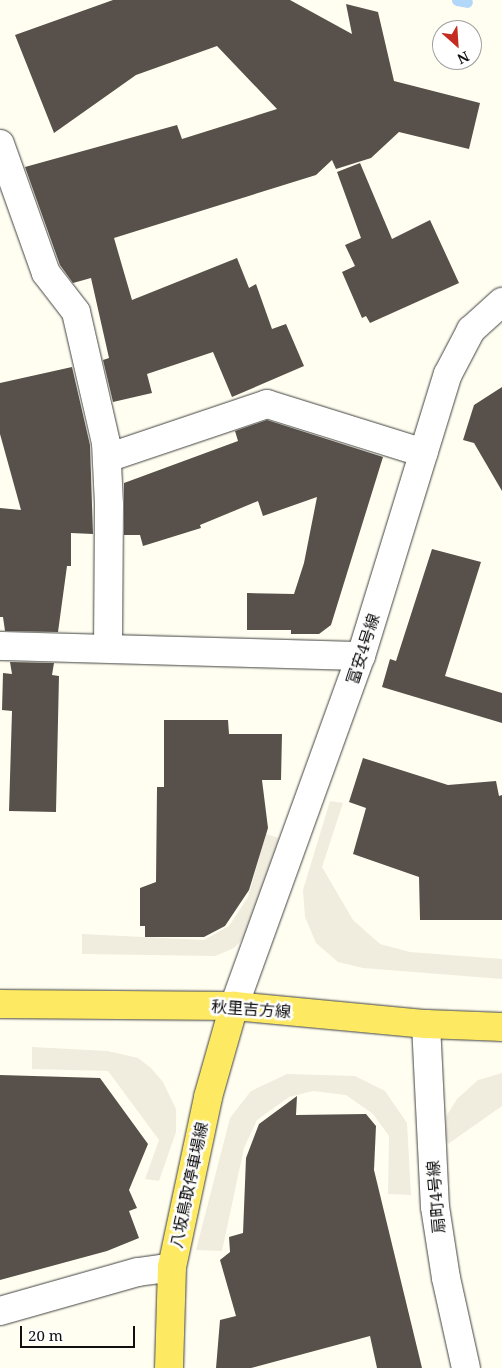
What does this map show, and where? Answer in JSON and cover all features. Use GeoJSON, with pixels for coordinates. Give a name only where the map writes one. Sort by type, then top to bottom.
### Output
{"type":"FeatureCollection","features":[{"type":"Feature","properties":{"kind":"main road","name":"秋里吉方線"},"geometry":{"type":"LineString","coordinates":[[0,1004],[234,1006],[426,1024],[502,1027]]}},
{"type":"Feature","properties":{"kind":"main road","name":"八坂鳥取停車場線"},"geometry":{"type":"LineString","coordinates":[[169,1368],[172,1267],[208,1097],[234,1006]]}},
{"type":"Feature","properties":{"kind":"street"},"geometry":{"type":"LineString","coordinates":[[0,144],[46,273],[76,312],[107,458],[108,648]]}},
{"type":"Feature","properties":{"kind":"street","name":"富安4号線"},"geometry":{"type":"LineString","coordinates":[[234,1006],[362,656],[448,374],[471,330],[502,302]]}},
{"type":"Feature","properties":{"kind":"street"},"geometry":{"type":"LineString","coordinates":[[107,458],[267,404],[424,453]]}},
{"type":"Feature","properties":{"kind":"street"},"geometry":{"type":"LineString","coordinates":[[0,646],[362,656]]}},
{"type":"Feature","properties":{"kind":"street","name":"扇町4号線"},"geometry":{"type":"LineString","coordinates":[[426,1024],[435,1207],[446,1278],[466,1368]]}},
{"type":"Feature","properties":{"kind":"street"},"geometry":{"type":"LineString","coordinates":[[0,1310],[138,1272],[172,1267]]}},
{"type":"Feature","properties":{"kind":"shaded area"},"geometry":{"type":"Polygon","coordinates":[[[330,801],[343,803],[322,867],[353,920],[380,944],[410,952],[502,959],[502,979],[363,968],[338,962],[316,943],[305,917],[303,890],[330,801]]]}},
{"type":"Feature","properties":{"kind":"shaded area"},"geometry":{"type":"Polygon","coordinates":[[[266,834],[279,838],[255,918],[248,933],[234,948],[215,956],[82,954],[82,934],[204,940],[229,926],[248,897],[266,834]]]}},
{"type":"Feature","properties":{"kind":"shaded area"},"geometry":{"type":"Polygon","coordinates":[[[32,1047],[108,1051],[138,1058],[151,1068],[163,1082],[176,1109],[176,1132],[159,1181],[145,1179],[159,1140],[108,1071],[32,1069],[32,1047]]]}},
{"type":"Feature","properties":{"kind":"shaded area"},"geometry":{"type":"Polygon","coordinates":[[[502,1073],[502,1106],[448,1144],[444,1132],[447,1115],[457,1099],[478,1080],[502,1073]]]}},
{"type":"Feature","properties":{"kind":"shaded area"},"geometry":{"type":"Polygon","coordinates":[[[287,1074],[355,1076],[385,1091],[407,1123],[411,1195],[388,1194],[389,1136],[373,1114],[346,1095],[313,1091],[289,1097],[257,1120],[244,1148],[222,1251],[196,1250],[230,1118],[251,1091],[287,1074]]]}},
{"type":"Feature","properties":{"kind":"building"},"geometry":{"type":"Polygon","coordinates":[[[113,0],[290,0],[352,34],[346,4],[378,12],[394,81],[480,103],[469,149],[399,132],[371,158],[336,169],[332,160],[316,175],[114,238],[132,300],[237,258],[249,288],[256,284],[272,329],[286,324],[304,366],[232,397],[213,352],[147,374],[152,393],[113,402],[103,360],[109,358],[91,278],[73,283],[60,265],[25,167],[177,125],[182,139],[277,109],[217,46],[136,75],[54,133],[15,35],[113,0]]]}},
{"type":"Feature","properties":{"kind":"building"},"geometry":{"type":"Polygon","coordinates":[[[360,163],[392,239],[430,220],[459,283],[370,323],[366,316],[362,318],[342,272],[355,266],[345,245],[361,238],[337,172],[360,163]]]}},
{"type":"Feature","properties":{"kind":"building"},"geometry":{"type":"Polygon","coordinates":[[[72,367],[90,445],[93,534],[71,533],[71,566],[67,566],[58,632],[5,631],[3,617],[0,617],[0,508],[21,510],[0,434],[0,383],[72,367]]]}},
{"type":"Feature","properties":{"kind":"building"},"geometry":{"type":"Polygon","coordinates":[[[502,387],[502,491],[474,443],[463,440],[474,405],[502,387]]]}},
{"type":"Feature","properties":{"kind":"building"},"geometry":{"type":"Polygon","coordinates":[[[267,420],[383,457],[331,625],[319,634],[291,634],[291,630],[247,630],[247,593],[294,594],[304,563],[317,497],[263,516],[258,501],[200,525],[201,528],[143,546],[140,535],[124,535],[124,483],[238,441],[235,431],[267,420]]]}},
{"type":"Feature","properties":{"kind":"building"},"geometry":{"type":"Polygon","coordinates":[[[432,549],[481,562],[445,676],[502,693],[502,723],[382,687],[390,659],[396,661],[432,549]]]}},
{"type":"Feature","properties":{"kind":"building"},"geometry":{"type":"Polygon","coordinates":[[[10,662],[54,663],[52,675],[59,676],[56,812],[9,811],[12,711],[2,710],[3,673],[12,674],[10,662]]]}},
{"type":"Feature","properties":{"kind":"building"},"geometry":{"type":"Polygon","coordinates":[[[164,720],[228,720],[229,734],[282,734],[281,780],[262,780],[268,828],[249,890],[225,926],[204,937],[145,937],[145,926],[140,926],[140,888],[156,882],[157,787],[164,787],[164,720]]]}},
{"type":"Feature","properties":{"kind":"building"},"geometry":{"type":"Polygon","coordinates":[[[363,758],[448,785],[496,781],[499,796],[502,795],[502,920],[420,920],[419,877],[353,854],[366,808],[349,802],[363,758]]]}},
{"type":"Feature","properties":{"kind":"building"},"geometry":{"type":"Polygon","coordinates":[[[0,1075],[100,1078],[148,1144],[129,1190],[137,1208],[129,1211],[139,1238],[107,1251],[0,1280],[0,1075]]]}},
{"type":"Feature","properties":{"kind":"building"},"geometry":{"type":"Polygon","coordinates":[[[297,1096],[296,1115],[366,1114],[376,1126],[374,1170],[422,1368],[377,1368],[370,1336],[251,1368],[216,1368],[220,1320],[236,1316],[220,1260],[230,1252],[229,1237],[243,1233],[246,1158],[259,1124],[297,1096]]]}},
{"type":"Feature","properties":{"kind":"waterway"},"geometry":{"type":"LineString","coordinates":[[457,0],[467,2]]}}]}
